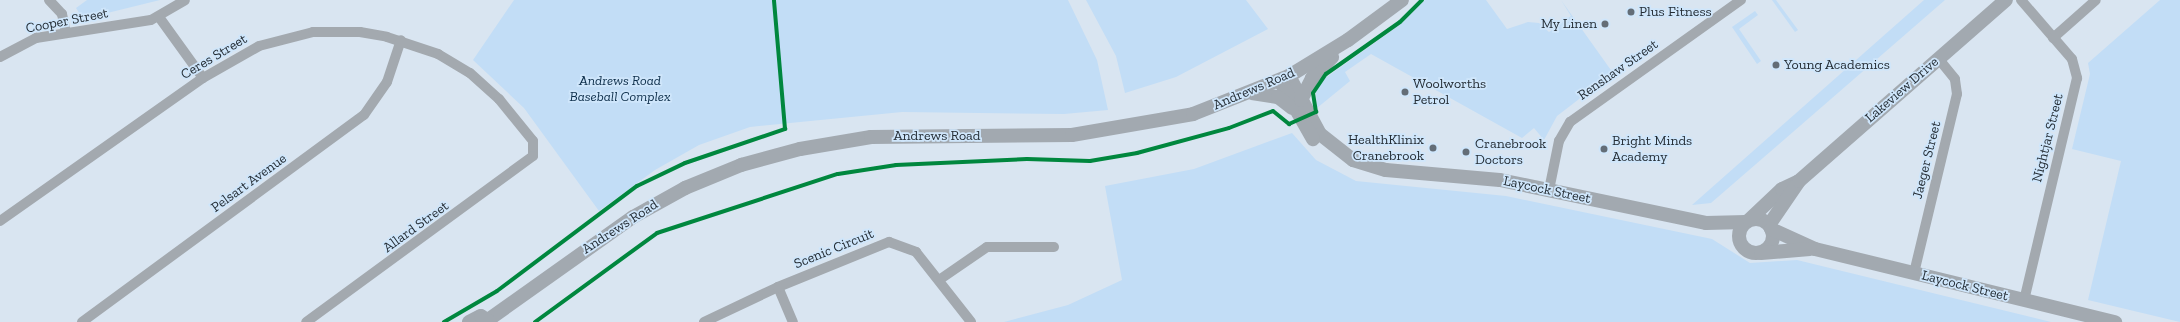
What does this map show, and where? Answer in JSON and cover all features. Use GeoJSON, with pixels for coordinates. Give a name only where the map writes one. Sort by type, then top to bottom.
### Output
{"type":"FeatureCollection","features":[{"type":"Feature","properties":{"kind":"street"},"geometry":{"type":"LineString","coordinates":[[49,0],[62,14],[66,33]]}},
{"type":"Feature","properties":{"kind":"street","name":"Cooper Street"},"geometry":{"type":"LineString","coordinates":[[0,57],[27,41],[159,17],[185,0]]}},
{"type":"Feature","properties":{"kind":"street","name":"Andrews Road"},"geometry":{"type":"LineString","coordinates":[[469,322],[477,316],[489,321],[645,209],[704,179],[773,155],[871,137],[1028,137],[1125,128],[1193,114],[1252,93],[1284,78],[1348,40],[1402,0]]}},
{"type":"Feature","properties":{"kind":"street","name":"Renshaw Street"},"geometry":{"type":"LineString","coordinates":[[1549,190],[1559,141],[1570,122],[1741,0]]}},
{"type":"Feature","properties":{"kind":"street","name":"Lakeview Drive"},"geometry":{"type":"LineString","coordinates":[[1770,227],[1799,181],[2006,0]]}},
{"type":"Feature","properties":{"kind":"street","name":"Nightjar Street"},"geometry":{"type":"LineString","coordinates":[[2021,0],[2072,60],[2077,78],[2024,300]]}},
{"type":"Feature","properties":{"kind":"street"},"geometry":{"type":"LineString","coordinates":[[2053,38],[2096,0]]}},
{"type":"Feature","properties":{"kind":"street"},"geometry":{"type":"LineString","coordinates":[[159,17],[203,78]]}},
{"type":"Feature","properties":{"kind":"street","name":"Ceres Street"},"geometry":{"type":"LineString","coordinates":[[0,221],[203,78],[254,48],[303,34],[360,32],[400,40],[438,54],[479,80],[510,111],[534,148]]}},
{"type":"Feature","properties":{"kind":"street","name":"Pelsart Avenue"},"geometry":{"type":"LineString","coordinates":[[82,322],[364,115],[387,82],[400,40]]}},
{"type":"Feature","properties":{"kind":"street"},"geometry":{"type":"LineString","coordinates":[[1301,100],[1312,78],[1348,40]]}},
{"type":"Feature","properties":{"kind":"street","name":"Jaeger Street"},"geometry":{"type":"LineString","coordinates":[[1914,273],[1957,94],[1955,80],[1938,58]]}},
{"type":"Feature","properties":{"kind":"street","name":"Laycock Street"},"geometry":{"type":"LineString","coordinates":[[1284,78],[1301,100],[1314,126],[1336,149],[1353,160],[1386,170]]}},
{"type":"Feature","properties":{"kind":"street","name":"Laycock Street"},"geometry":{"type":"LineString","coordinates":[[1284,78],[1296,113],[1313,140],[1337,160],[1368,170],[1466,175],[1549,190],[1706,223],[1747,221]]}},
{"type":"Feature","properties":{"kind":"street"},"geometry":{"type":"LineString","coordinates":[[1252,93],[1278,97],[1296,113]]}},
{"type":"Feature","properties":{"kind":"street","name":"Allard Street"},"geometry":{"type":"LineString","coordinates":[[306,322],[528,162],[534,148]]}},
{"type":"Feature","properties":{"kind":"street","name":"Lakeview Drive"},"geometry":{"type":"LineString","coordinates":[[1747,221],[1782,189],[1799,181]]}},
{"type":"Feature","properties":{"kind":"street"},"geometry":{"type":"LineString","coordinates":[[1761,220],[1770,227],[1772,243],[1760,253],[1744,248],[1739,233],[1747,221],[1761,220]]}},
{"type":"Feature","properties":{"kind":"street","name":"Laycock Street"},"geometry":{"type":"LineString","coordinates":[[1706,223],[1744,248]]}},
{"type":"Feature","properties":{"kind":"street","name":"Laycock Street"},"geometry":{"type":"LineString","coordinates":[[1770,227],[1815,249],[2115,322]]}},
{"type":"Feature","properties":{"kind":"street","name":"Scenic Circuit"},"geometry":{"type":"LineString","coordinates":[[704,322],[778,287],[889,242],[913,250],[939,280],[971,322]]}},
{"type":"Feature","properties":{"kind":"street"},"geometry":{"type":"LineString","coordinates":[[939,280],[987,247],[1054,247]]}},
{"type":"Feature","properties":{"kind":"street","name":"Laycock Street"},"geometry":{"type":"LineString","coordinates":[[1760,253],[1815,249]]}},
{"type":"Feature","properties":{"kind":"street"},"geometry":{"type":"LineString","coordinates":[[778,287],[793,322]]}},
{"type":"Feature","properties":{"kind":"green space"},"geometry":{"type":"Polygon","coordinates":[[[87,0],[160,0],[83,19],[76,8],[87,0]]]}},
{"type":"Feature","properties":{"kind":"green space","name":"Andrews Road Baseball Complex"},"geometry":{"type":"Polygon","coordinates":[[[514,0],[1068,0],[1097,60],[1108,110],[1064,114],[902,112],[750,127],[699,145],[655,170],[599,211],[524,108],[473,60],[514,0]]]}},
{"type":"Feature","properties":{"kind":"green space"},"geometry":{"type":"Polygon","coordinates":[[[1086,0],[1246,0],[1268,29],[1176,77],[1125,93],[1116,56],[1086,0]]]}},
{"type":"Feature","properties":{"kind":"green space"},"geometry":{"type":"Polygon","coordinates":[[[1425,0],[1486,0],[1507,29],[1528,22],[1539,23],[1549,32],[1571,16],[1561,0],[1613,73],[1557,116],[1544,140],[1534,128],[1522,138],[1371,54],[1345,72],[1350,81],[1317,108],[1316,92],[1324,79],[1401,24],[1425,0]]]}},
{"type":"Feature","properties":{"kind":"green space"},"geometry":{"type":"Polygon","coordinates":[[[1772,0],[1776,0],[1798,30],[1795,32],[1772,0]]]}},
{"type":"Feature","properties":{"kind":"green space"},"geometry":{"type":"Polygon","coordinates":[[[1924,0],[1945,0],[1711,203],[1692,205],[1924,0]]]}},
{"type":"Feature","properties":{"kind":"green space"},"geometry":{"type":"Polygon","coordinates":[[[2160,0],[2180,0],[2180,322],[2088,300],[2121,161],[2072,149],[2090,74],[2088,63],[2160,0]]]}},
{"type":"Feature","properties":{"kind":"green space"},"geometry":{"type":"Polygon","coordinates":[[[1755,11],[1758,15],[1739,29],[1761,61],[1757,64],[1732,27],[1755,11]]]}},
{"type":"Feature","properties":{"kind":"green space"},"geometry":{"type":"Polygon","coordinates":[[[1292,133],[1316,160],[1356,181],[1506,196],[1712,239],[1750,263],[1797,260],[2051,322],[1004,322],[1068,305],[1122,280],[1105,186],[1194,169],[1292,133]]]}},
{"type":"Feature","properties":{"kind":"cycle path"},"geometry":{"type":"LineString","coordinates":[[444,322],[497,291],[637,186],[685,163],[785,129],[774,0]]}},
{"type":"Feature","properties":{"kind":"cycle path"},"geometry":{"type":"LineString","coordinates":[[535,322],[657,233],[838,174],[896,165],[1027,159],[1090,161],[1137,153],[1229,128],[1273,111],[1289,124],[1316,112],[1313,93],[1326,74],[1400,22],[1422,0]]}},
{"type":"Feature","properties":{"kind":"place","name":"Plus Fitness"},"geometry":{"type":"Point","coordinates":[1631,12]}},
{"type":"Feature","properties":{"kind":"place","name":"My Linen"},"geometry":{"type":"Point","coordinates":[1605,24]}},
{"type":"Feature","properties":{"kind":"place","name":"Young Academics"},"geometry":{"type":"Point","coordinates":[1776,65]}},
{"type":"Feature","properties":{"kind":"place","name":"Woolworths Petrol"},"geometry":{"type":"Point","coordinates":[1405,92]}},
{"type":"Feature","properties":{"kind":"place","name":"HealthKlinix Cranebrook"},"geometry":{"type":"Point","coordinates":[1433,148]}},
{"type":"Feature","properties":{"kind":"place","name":"Bright Minds Academy"},"geometry":{"type":"Point","coordinates":[1604,149]}},
{"type":"Feature","properties":{"kind":"place","name":"Cranebrook Doctors"},"geometry":{"type":"Point","coordinates":[1466,152]}}]}
